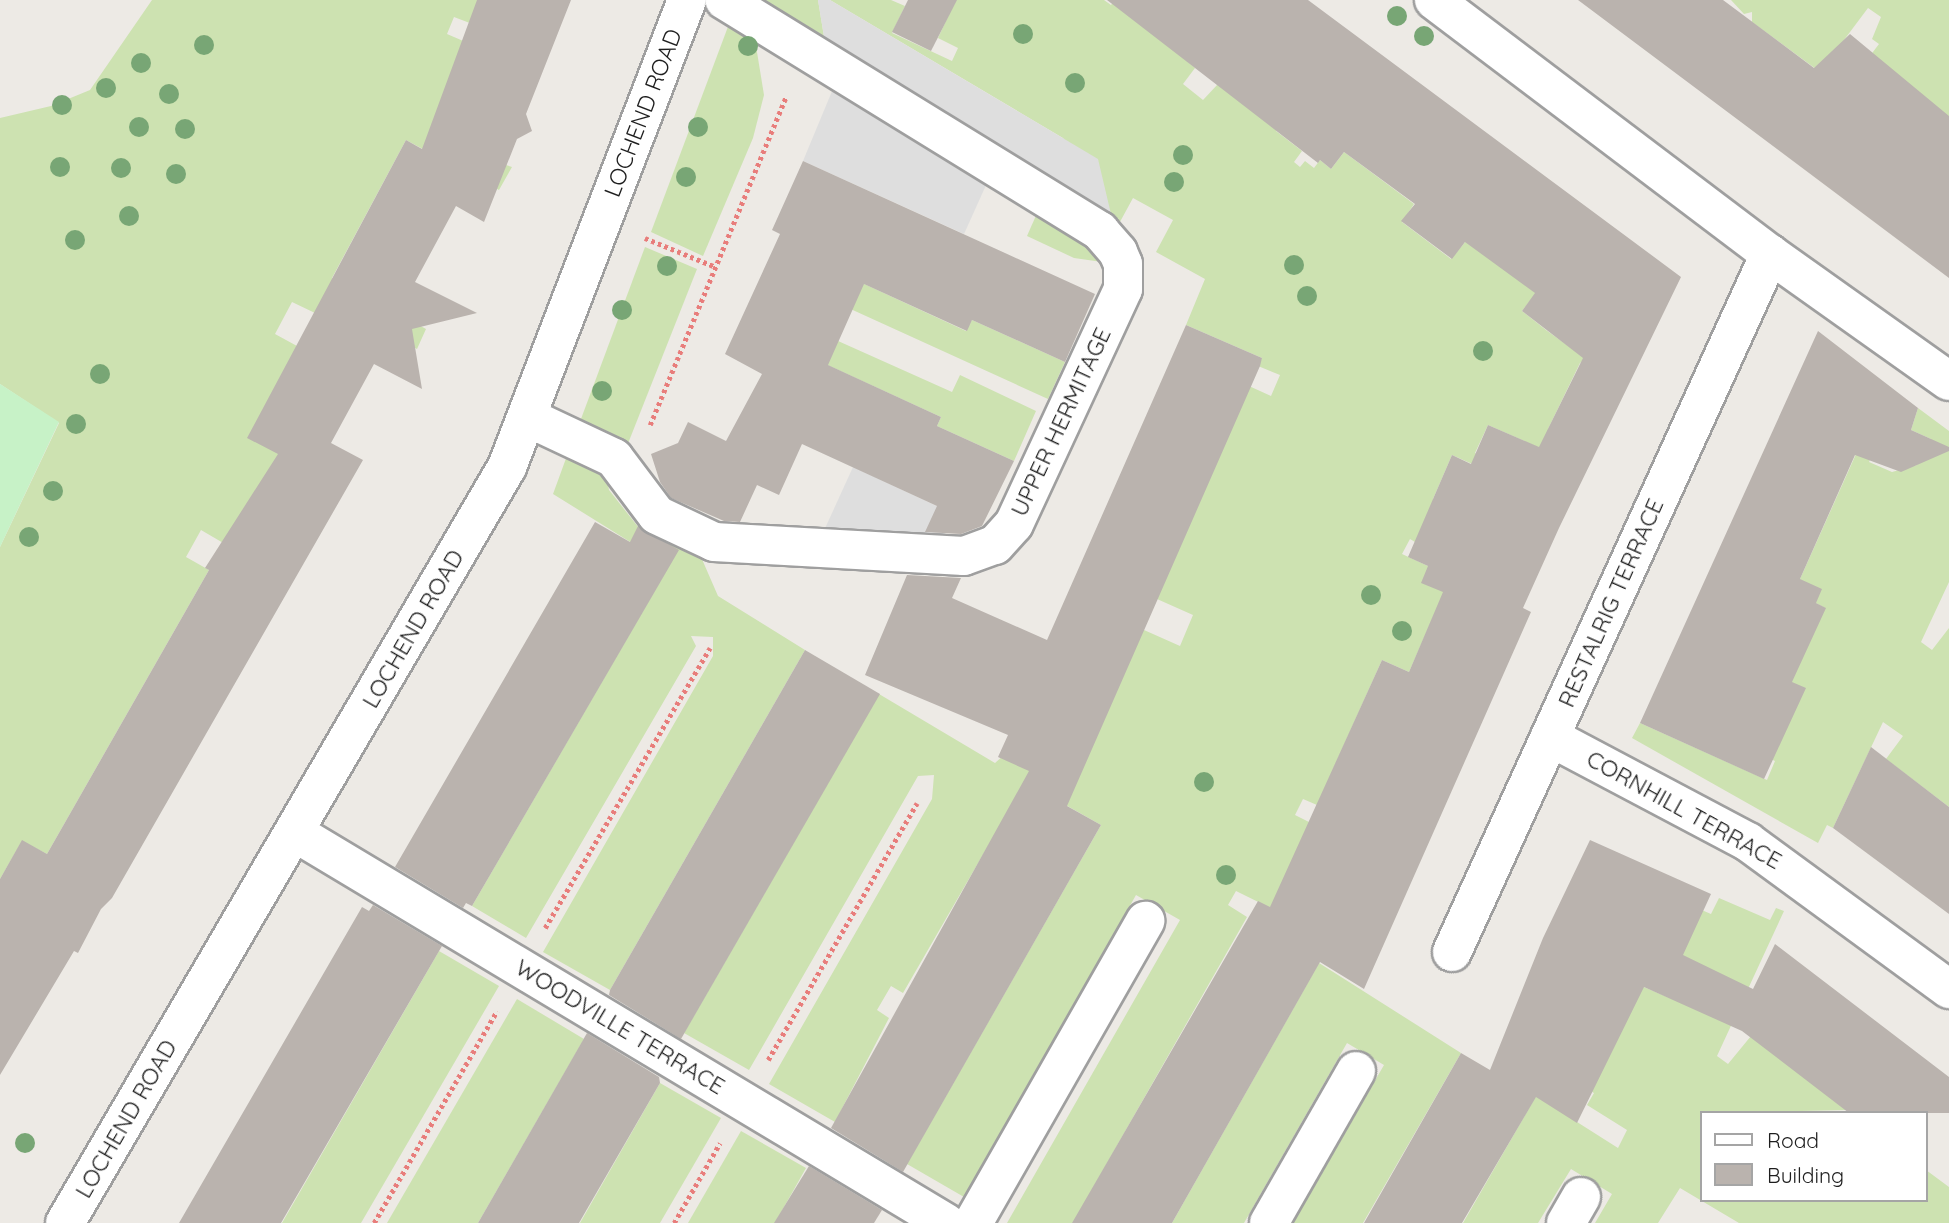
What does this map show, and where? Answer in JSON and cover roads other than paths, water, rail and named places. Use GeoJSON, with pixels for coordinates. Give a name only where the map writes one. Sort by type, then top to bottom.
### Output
{"type":"FeatureCollection","features":[{"type":"Feature","properties":{"kind":"street","name":"LOCHEND ROAD"},"geometry":{"type":"LineString","coordinates":[[65,1223],[492,493],[530,418],[687,0]]}},
{"type":"Feature","properties":{"kind":"street","name":"UPPER HERMITAGE"},"geometry":{"type":"LineString","coordinates":[[530,418],[614,458],[627,480],[657,514],[713,542],[964,556],[980,553],[995,545],[1014,524],[1123,289],[1123,264],[1100,231],[724,0]]}},
{"type":"Feature","properties":{"kind":"street"},"geometry":{"type":"LineString","coordinates":[[1434,0],[1770,254],[1949,381]]}},
{"type":"Feature","properties":{"kind":"street","name":"RESTALRIG TERRACE"},"geometry":{"type":"LineString","coordinates":[[1452,952],[1770,254]]}},
{"type":"Feature","properties":{"kind":"street","name":"CORNHILL TERRACE"},"geometry":{"type":"LineString","coordinates":[[1550,737],[1748,842],[1949,989]]}},
{"type":"Feature","properties":{"kind":"street","name":"WOODVILLE TERRACE"},"geometry":{"type":"LineString","coordinates":[[294,832],[946,1223]]}},
{"type":"Feature","properties":{"kind":"street"},"geometry":{"type":"LineString","coordinates":[[973,1223],[1146,921]]}},
{"type":"Feature","properties":{"kind":"street"},"geometry":{"type":"LineString","coordinates":[[1269,1223],[1356,1070]]}}]}
